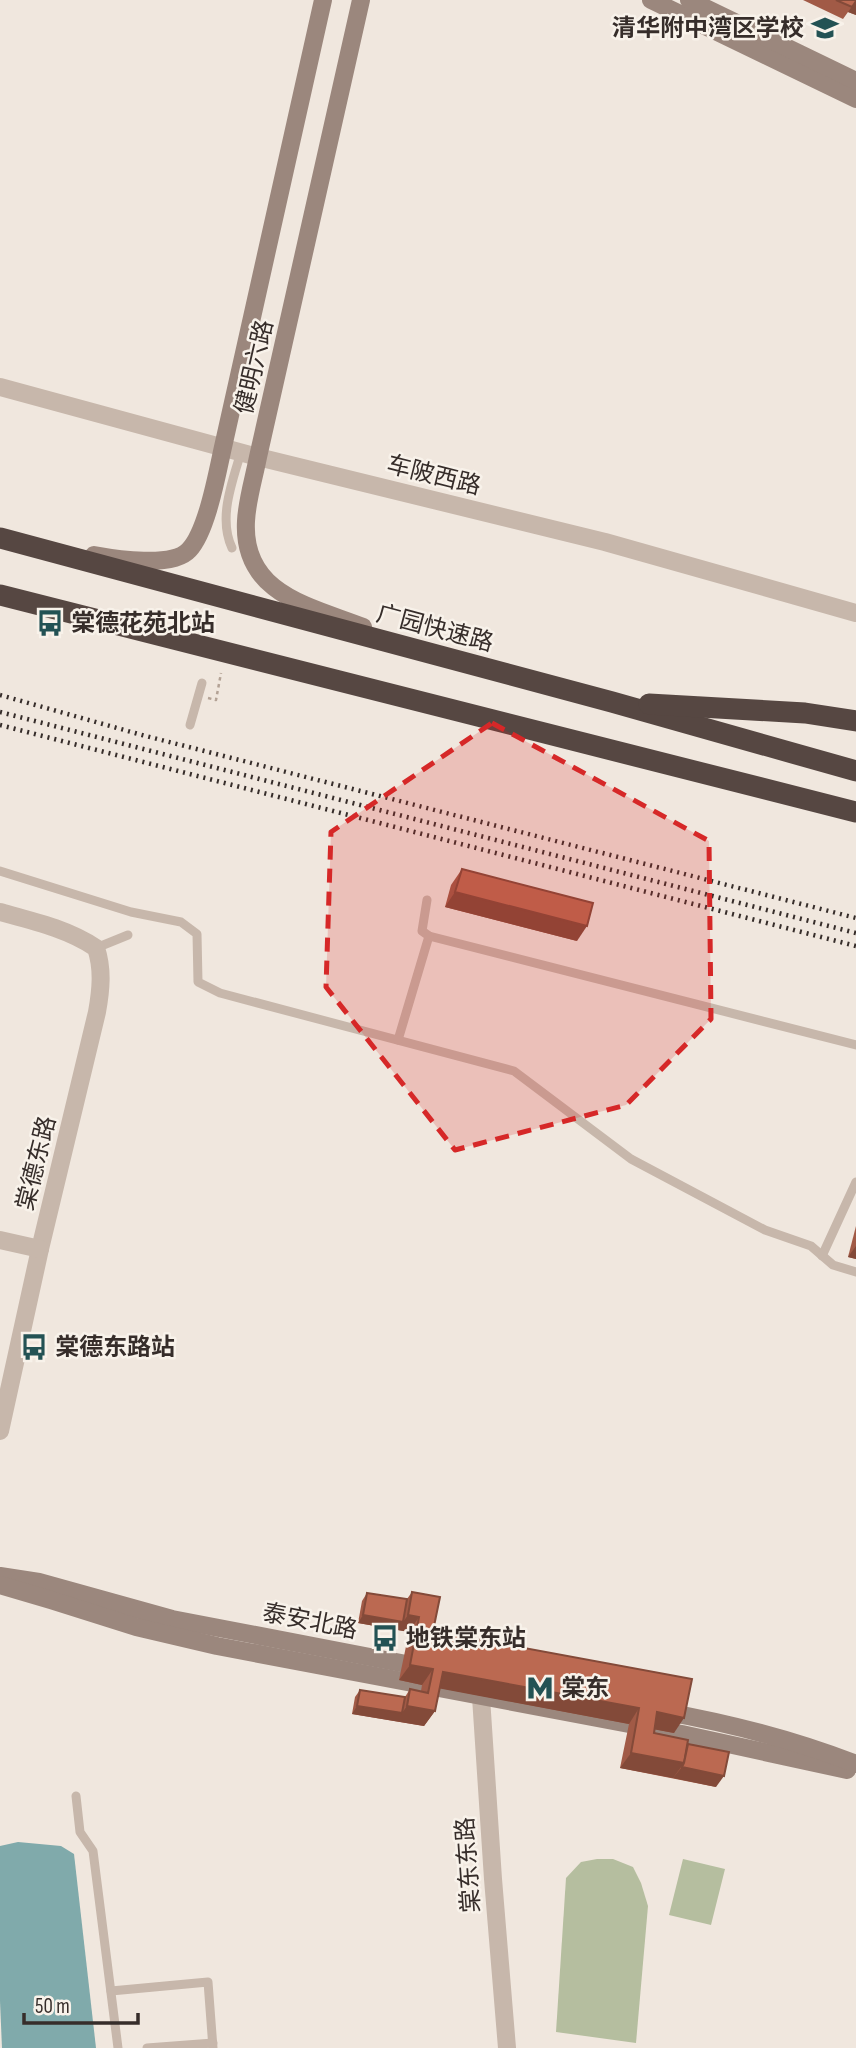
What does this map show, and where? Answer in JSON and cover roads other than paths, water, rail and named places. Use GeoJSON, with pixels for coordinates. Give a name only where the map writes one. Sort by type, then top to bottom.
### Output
{"type":"FeatureCollection","features":[{"type":"Feature","properties":{"kind":"highway","name":"广园快速路"},"geometry":{"type":"LineString","coordinates":[[0,538],[612,702],[856,771]]}},
{"type":"Feature","properties":{"kind":"highway"},"geometry":{"type":"LineString","coordinates":[[0,595],[856,812]]}},
{"type":"Feature","properties":{"kind":"highway"},"geometry":{"type":"LineString","coordinates":[[612,702],[805,713],[856,721]]}},
{"type":"Feature","properties":{"kind":"street","name":"健明六路"},"geometry":{"type":"LineString","coordinates":[[34,547],[141,562],[180,556],[188,551],[198,536],[212,495],[323,0]]}},
{"type":"Feature","properties":{"kind":"street","name":"健明六路"},"geometry":{"type":"LineString","coordinates":[[362,0],[250,454],[246,522],[254,564],[267,584],[300,604],[414,650]]}},
{"type":"Feature","properties":{"kind":"street"},"geometry":{"type":"LineString","coordinates":[[651,0],[856,99]]}},
{"type":"Feature","properties":{"kind":"street"},"geometry":{"type":"LineString","coordinates":[[689,0],[856,81]]}},
{"type":"Feature","properties":{"kind":"street","name":"车陂西路"},"geometry":{"type":"LineString","coordinates":[[0,387],[250,454],[605,542],[856,612]]}},
{"type":"Feature","properties":{"kind":"street"},"geometry":{"type":"LineString","coordinates":[[0,912],[67,932],[83,938],[96,948]]}},
{"type":"Feature","properties":{"kind":"street","name":"棠德东路"},"geometry":{"type":"LineString","coordinates":[[0,1431],[40,1249],[99,1005],[101,971],[96,948]]}},
{"type":"Feature","properties":{"kind":"street"},"geometry":{"type":"LineString","coordinates":[[0,1240],[40,1249]]}},
{"type":"Feature","properties":{"kind":"street","name":"泰安北路"},"geometry":{"type":"LineString","coordinates":[[0,1576],[51,1585],[172,1619],[444,1671]]}},
{"type":"Feature","properties":{"kind":"street","name":"泰安北路"},"geometry":{"type":"LineString","coordinates":[[0,1586],[166,1635],[682,1734],[856,1772]]}},
{"type":"Feature","properties":{"kind":"street","name":"棠东东路"},"geometry":{"type":"LineString","coordinates":[[481,1678],[507,2048]]}},
{"type":"Feature","properties":{"kind":"street"},"geometry":{"type":"LineString","coordinates":[[642,1707],[762,1732],[856,1764]]}},
{"type":"Feature","properties":{"kind":"lane"},"geometry":{"type":"LineString","coordinates":[[232,548],[225,527],[225,516],[250,454]]}},
{"type":"Feature","properties":{"kind":"lane"},"geometry":{"type":"LineString","coordinates":[[190,724],[202,683]]}},
{"type":"Feature","properties":{"kind":"lane"},"geometry":{"type":"LineString","coordinates":[[0,871],[131,912],[181,922],[197,934],[198,982],[220,993],[514,1072],[631,1159],[765,1230],[811,1246],[833,1265],[856,1272]]}},
{"type":"Feature","properties":{"kind":"lane"},"geometry":{"type":"LineString","coordinates":[[427,900],[422,931],[429,936],[856,1045]]}},
{"type":"Feature","properties":{"kind":"lane"},"geometry":{"type":"LineString","coordinates":[[96,948],[128,935]]}},
{"type":"Feature","properties":{"kind":"lane"},"geometry":{"type":"LineString","coordinates":[[398,1040],[429,936]]}},
{"type":"Feature","properties":{"kind":"lane"},"geometry":{"type":"LineString","coordinates":[[822,1256],[856,1182]]}},
{"type":"Feature","properties":{"kind":"lane"},"geometry":{"type":"LineString","coordinates":[[76,1796],[79,1832],[93,1851],[118,2048]]}},
{"type":"Feature","properties":{"kind":"lane"},"geometry":{"type":"LineString","coordinates":[[111,1991],[208,1982],[213,2046],[147,2048]]}},
{"type":"Feature","properties":{"kind":"water"},"geometry":{"type":"Polygon","coordinates":[[[18,1842],[61,1846],[74,1854],[96,2048],[2,2048],[0,1846],[18,1842]]]}},
{"type":"Feature","properties":{"kind":"railway"},"geometry":{"type":"LineString","coordinates":[[0,695],[142,735],[856,918]]}},
{"type":"Feature","properties":{"kind":"railway"},"geometry":{"type":"LineString","coordinates":[[0,712],[856,933]]}},
{"type":"Feature","properties":{"kind":"railway"},"geometry":{"type":"LineString","coordinates":[[0,725],[856,946]]}},
{"type":"Feature","properties":{"kind":"place","name":"清华附中湾区学校"},"geometry":{"type":"Point","coordinates":[825,28]}},
{"type":"Feature","properties":{"kind":"place","name":"棠德花苑北站"},"geometry":{"type":"Point","coordinates":[50,623]}},
{"type":"Feature","properties":{"kind":"place","name":"棠德东路站"},"geometry":{"type":"Point","coordinates":[34,1347]}},
{"type":"Feature","properties":{"kind":"place","name":"地铁棠东站"},"geometry":{"type":"Point","coordinates":[385,1638]}},
{"type":"Feature","properties":{"kind":"place","name":"棠东"},"geometry":{"type":"Point","coordinates":[540,1688]}}]}
